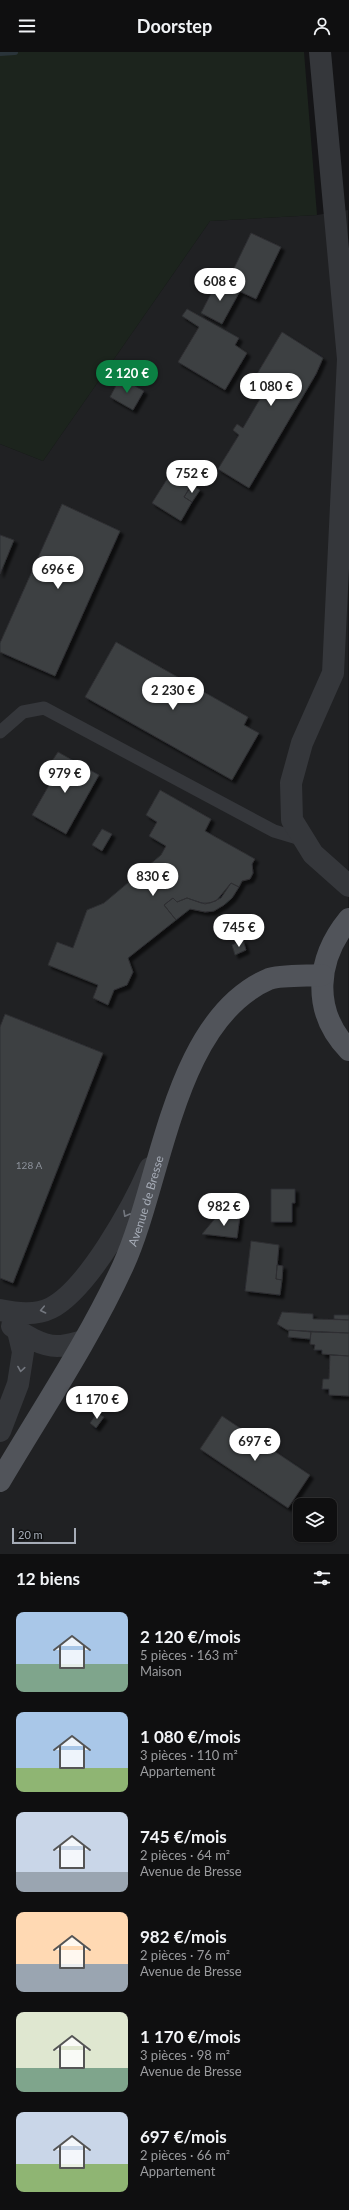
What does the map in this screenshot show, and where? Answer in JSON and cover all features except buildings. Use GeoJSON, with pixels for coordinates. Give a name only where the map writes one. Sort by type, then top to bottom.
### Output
{"type":"FeatureCollection","features":[{"type":"Feature","properties":{"kind":"main road"},"geometry":{"type":"LineString","coordinates":[[349,918],[337,934],[330,947],[322,975],[323,999],[330,1022],[342,1043],[349,1050]]}},
{"type":"Feature","properties":{"kind":"main road","name":"Avenue de Bresse"},"geometry":{"type":"LineString","coordinates":[[0,1481],[83,1341],[117,1279],[142,1218],[179,1092],[191,1065],[214,1024],[241,996],[270,978],[322,975]]}},
{"type":"Feature","properties":{"kind":"street"},"geometry":{"type":"LineString","coordinates":[[320,52],[348,359],[333,673],[302,742],[291,783],[292,820],[313,854],[349,886]]}},
{"type":"Feature","properties":{"kind":"street"},"geometry":{"type":"LineString","coordinates":[[0,1310],[25,1314],[50,1309],[72,1294],[91,1270],[120,1224],[146,1176],[168,1128]]}},
{"type":"Feature","properties":{"kind":"street"},"geometry":{"type":"LineString","coordinates":[[0,1316],[18,1331],[42,1343],[57,1346],[83,1341]]}},
{"type":"Feature","properties":{"kind":"street"},"geometry":{"type":"LineString","coordinates":[[0,1431],[18,1384],[23,1352],[18,1331]]}},
{"type":"Feature","properties":{"kind":"lane"},"geometry":{"type":"LineString","coordinates":[[0,732],[23,712],[44,708],[274,831],[304,840]]}},
{"type":"Feature","properties":{"kind":"shaded area"},"geometry":{"type":"Polygon","coordinates":[[[0,52],[304,52],[317,215],[210,221],[43,461],[0,444],[0,52]]]}},
{"type":"Feature","properties":{"kind":"shaded area"},"geometry":{"type":"Polygon","coordinates":[[[348,210],[349,1554],[0,1554],[0,444],[43,461],[210,221],[317,215],[348,210]]]}},
{"type":"Feature","properties":{"kind":"waterway"},"geometry":{"type":"LineString","coordinates":[[0,53],[15,52]]}}]}
